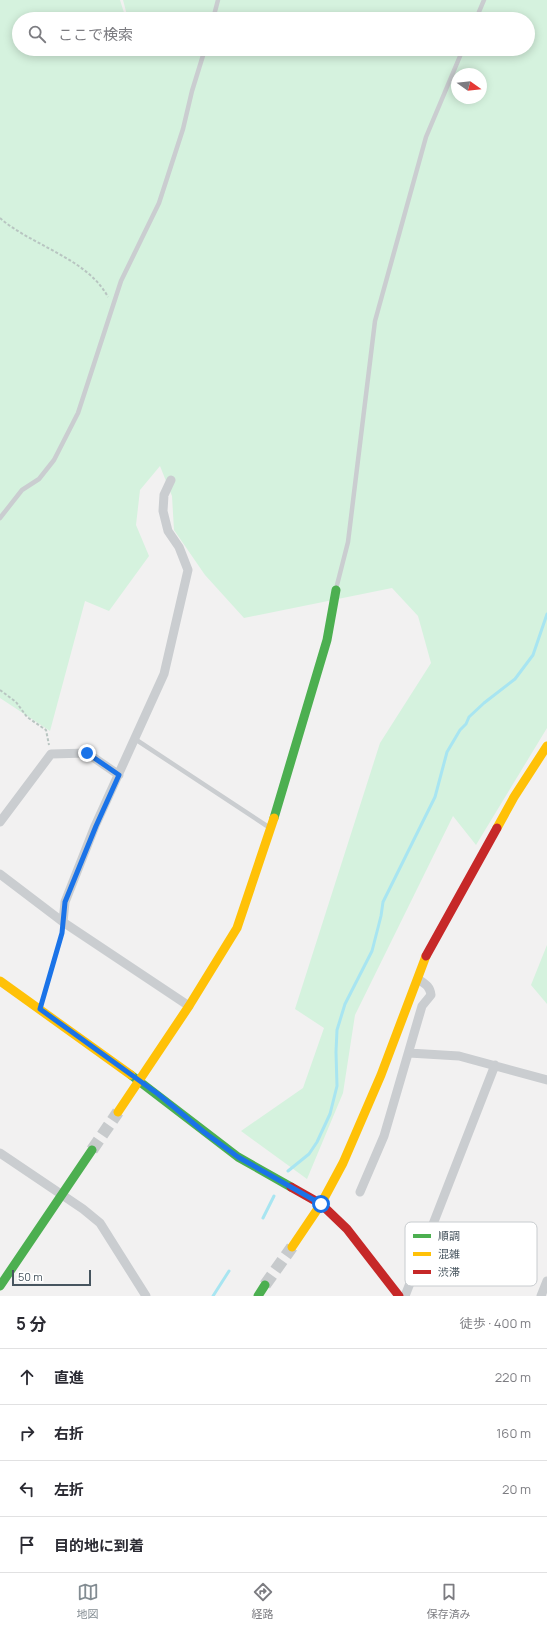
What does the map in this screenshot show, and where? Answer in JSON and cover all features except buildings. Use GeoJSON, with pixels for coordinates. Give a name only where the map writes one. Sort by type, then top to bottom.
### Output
{"type":"FeatureCollection","features":[{"type":"Feature","properties":{"kind":"street"},"geometry":{"type":"LineString","coordinates":[[63,922],[65,902],[96,826],[164,674],[188,570],[179,547],[168,531],[163,511],[164,495],[170,480]]}},
{"type":"Feature","properties":{"kind":"street"},"geometry":{"type":"LineString","coordinates":[[118,1112],[189,1006],[237,928],[271,829],[327,640],[336,590]]}},
{"type":"Feature","properties":{"kind":"street"},"geometry":{"type":"LineString","coordinates":[[292,1247],[321,1204],[343,1163],[359,1128],[428,951],[514,797],[547,746]]}},
{"type":"Feature","properties":{"kind":"street"},"geometry":{"type":"LineString","coordinates":[[0,822],[51,754],[87,753],[119,775]]}},
{"type":"Feature","properties":{"kind":"street"},"geometry":{"type":"LineString","coordinates":[[0,874],[63,922],[189,1006]]}},
{"type":"Feature","properties":{"kind":"street"},"geometry":{"type":"LineString","coordinates":[[360,1192],[384,1136],[422,1006],[431,995],[428,986],[418,979]]}},
{"type":"Feature","properties":{"kind":"street"},"geometry":{"type":"LineString","coordinates":[[0,981],[139,1080],[238,1157],[321,1204],[347,1229],[399,1296]]}},
{"type":"Feature","properties":{"kind":"street"},"geometry":{"type":"LineString","coordinates":[[409,1052],[459,1056],[547,1080]]}},
{"type":"Feature","properties":{"kind":"street"},"geometry":{"type":"LineString","coordinates":[[434,1222],[495,1065]]}},
{"type":"Feature","properties":{"kind":"street"},"geometry":{"type":"LineString","coordinates":[[0,1286],[92,1150]]}},
{"type":"Feature","properties":{"kind":"street"},"geometry":{"type":"LineString","coordinates":[[0,1153],[62,1194],[100,1223],[146,1296]]}},
{"type":"Feature","properties":{"kind":"street"},"geometry":{"type":"LineString","coordinates":[[541,1296],[547,1281]]}},
{"type":"Feature","properties":{"kind":"street"},"geometry":{"type":"LineString","coordinates":[[258,1296],[265,1286]]}},
{"type":"Feature","properties":{"kind":"street"},"geometry":{"type":"LineString","coordinates":[[405,1296],[409,1286]]}},
{"type":"Feature","properties":{"kind":"lane"},"geometry":{"type":"LineString","coordinates":[[215,12],[218,0]]}},
{"type":"Feature","properties":{"kind":"lane"},"geometry":{"type":"LineString","coordinates":[[479,12],[484,0]]}},
{"type":"Feature","properties":{"kind":"lane"},"geometry":{"type":"LineString","coordinates":[[0,518],[22,490],[39,479],[54,460],[78,413],[121,282],[159,203],[183,129],[192,91],[203,56]]}},
{"type":"Feature","properties":{"kind":"lane"},"geometry":{"type":"LineString","coordinates":[[336,590],[348,542],[375,321],[426,137],[460,56]]}},
{"type":"Feature","properties":{"kind":"lane"},"geometry":{"type":"LineString","coordinates":[[135,739],[271,829]]}},
{"type":"Feature","properties":{"kind":"path"},"geometry":{"type":"LineString","coordinates":[[0,218],[20,233],[74,262],[103,288],[113,306]]}},
{"type":"Feature","properties":{"kind":"path"},"geometry":{"type":"LineString","coordinates":[[0,690],[16,702],[27,717],[46,730],[51,754]]}},
{"type":"Feature","properties":{"kind":"path"},"geometry":{"type":"LineString","coordinates":[[40,1009],[62,933],[63,922]]}},
{"type":"Feature","properties":{"kind":"green space"},"geometry":{"type":"Polygon","coordinates":[[[0,0],[120,0],[124,12],[12,12],[12,56],[535,56],[535,12],[126,12],[123,0],[547,0],[547,728],[476,845],[453,816],[355,1015],[343,1093],[307,1179],[241,1131],[303,1088],[324,1028],[295,1009],[380,743],[431,663],[418,616],[392,588],[244,618],[205,575],[174,530],[172,496],[160,466],[140,490],[136,525],[149,556],[109,611],[85,601],[50,731],[0,698],[0,0]]]}},
{"type":"Feature","properties":{"kind":"green space"},"geometry":{"type":"Polygon","coordinates":[[[547,945],[547,1004],[531,985],[547,945]]]}},
{"type":"Feature","properties":{"kind":"waterway"},"geometry":{"type":"LineString","coordinates":[[288,1171],[309,1154],[317,1142],[330,1114],[337,1086],[337,1030],[345,1004],[372,951],[383,902],[435,797],[447,752],[469,717],[484,703],[515,679],[533,655],[547,614]]}},
{"type":"Feature","properties":{"kind":"waterway"},"geometry":{"type":"LineString","coordinates":[[263,1218],[274,1196]]}},
{"type":"Feature","properties":{"kind":"waterway"},"geometry":{"type":"LineString","coordinates":[[213,1296],[229,1271]]}},
{"type":"Feature","properties":{"kind":"tunnel"},"geometry":{"type":"LineString","coordinates":[[92,1150],[118,1112]]}},
{"type":"Feature","properties":{"kind":"tunnel"},"geometry":{"type":"LineString","coordinates":[[265,1285],[292,1247]]}},
{"type":"Feature","properties":{"kind":"traffic: fast"},"geometry":{"type":"LineString","coordinates":[[274,818],[327,640],[336,590]]}},
{"type":"Feature","properties":{"kind":"traffic: fast"},"geometry":{"type":"LineString","coordinates":[[131,1075],[238,1157],[291,1187]]}},
{"type":"Feature","properties":{"kind":"traffic: fast"},"geometry":{"type":"LineString","coordinates":[[0,1286],[92,1150]]}},
{"type":"Feature","properties":{"kind":"traffic: fast"},"geometry":{"type":"LineString","coordinates":[[258,1296],[265,1285]]}},
{"type":"Feature","properties":{"kind":"traffic: slow"},"geometry":{"type":"LineString","coordinates":[[497,828],[514,797],[547,746]]}},
{"type":"Feature","properties":{"kind":"traffic: slow"},"geometry":{"type":"LineString","coordinates":[[118,1112],[189,1006],[237,928],[274,818]]}},
{"type":"Feature","properties":{"kind":"traffic: slow"},"geometry":{"type":"LineString","coordinates":[[292,1247],[321,1204],[343,1163],[381,1075],[426,956]]}},
{"type":"Feature","properties":{"kind":"traffic: slow"},"geometry":{"type":"LineString","coordinates":[[0,981],[131,1075]]}},
{"type":"Feature","properties":{"kind":"traffic: jam"},"geometry":{"type":"LineString","coordinates":[[426,956],[497,828]]}},
{"type":"Feature","properties":{"kind":"traffic: jam"},"geometry":{"type":"LineString","coordinates":[[291,1187],[321,1204],[347,1229],[399,1296]]}},
{"type":"Feature","properties":{"kind":"route"},"geometry":{"type":"LineString","coordinates":[[87,753],[119,775],[96,826],[65,902],[62,933],[40,1009],[158,1094],[204,1132],[238,1157],[290,1185],[321,1204]]}}]}
